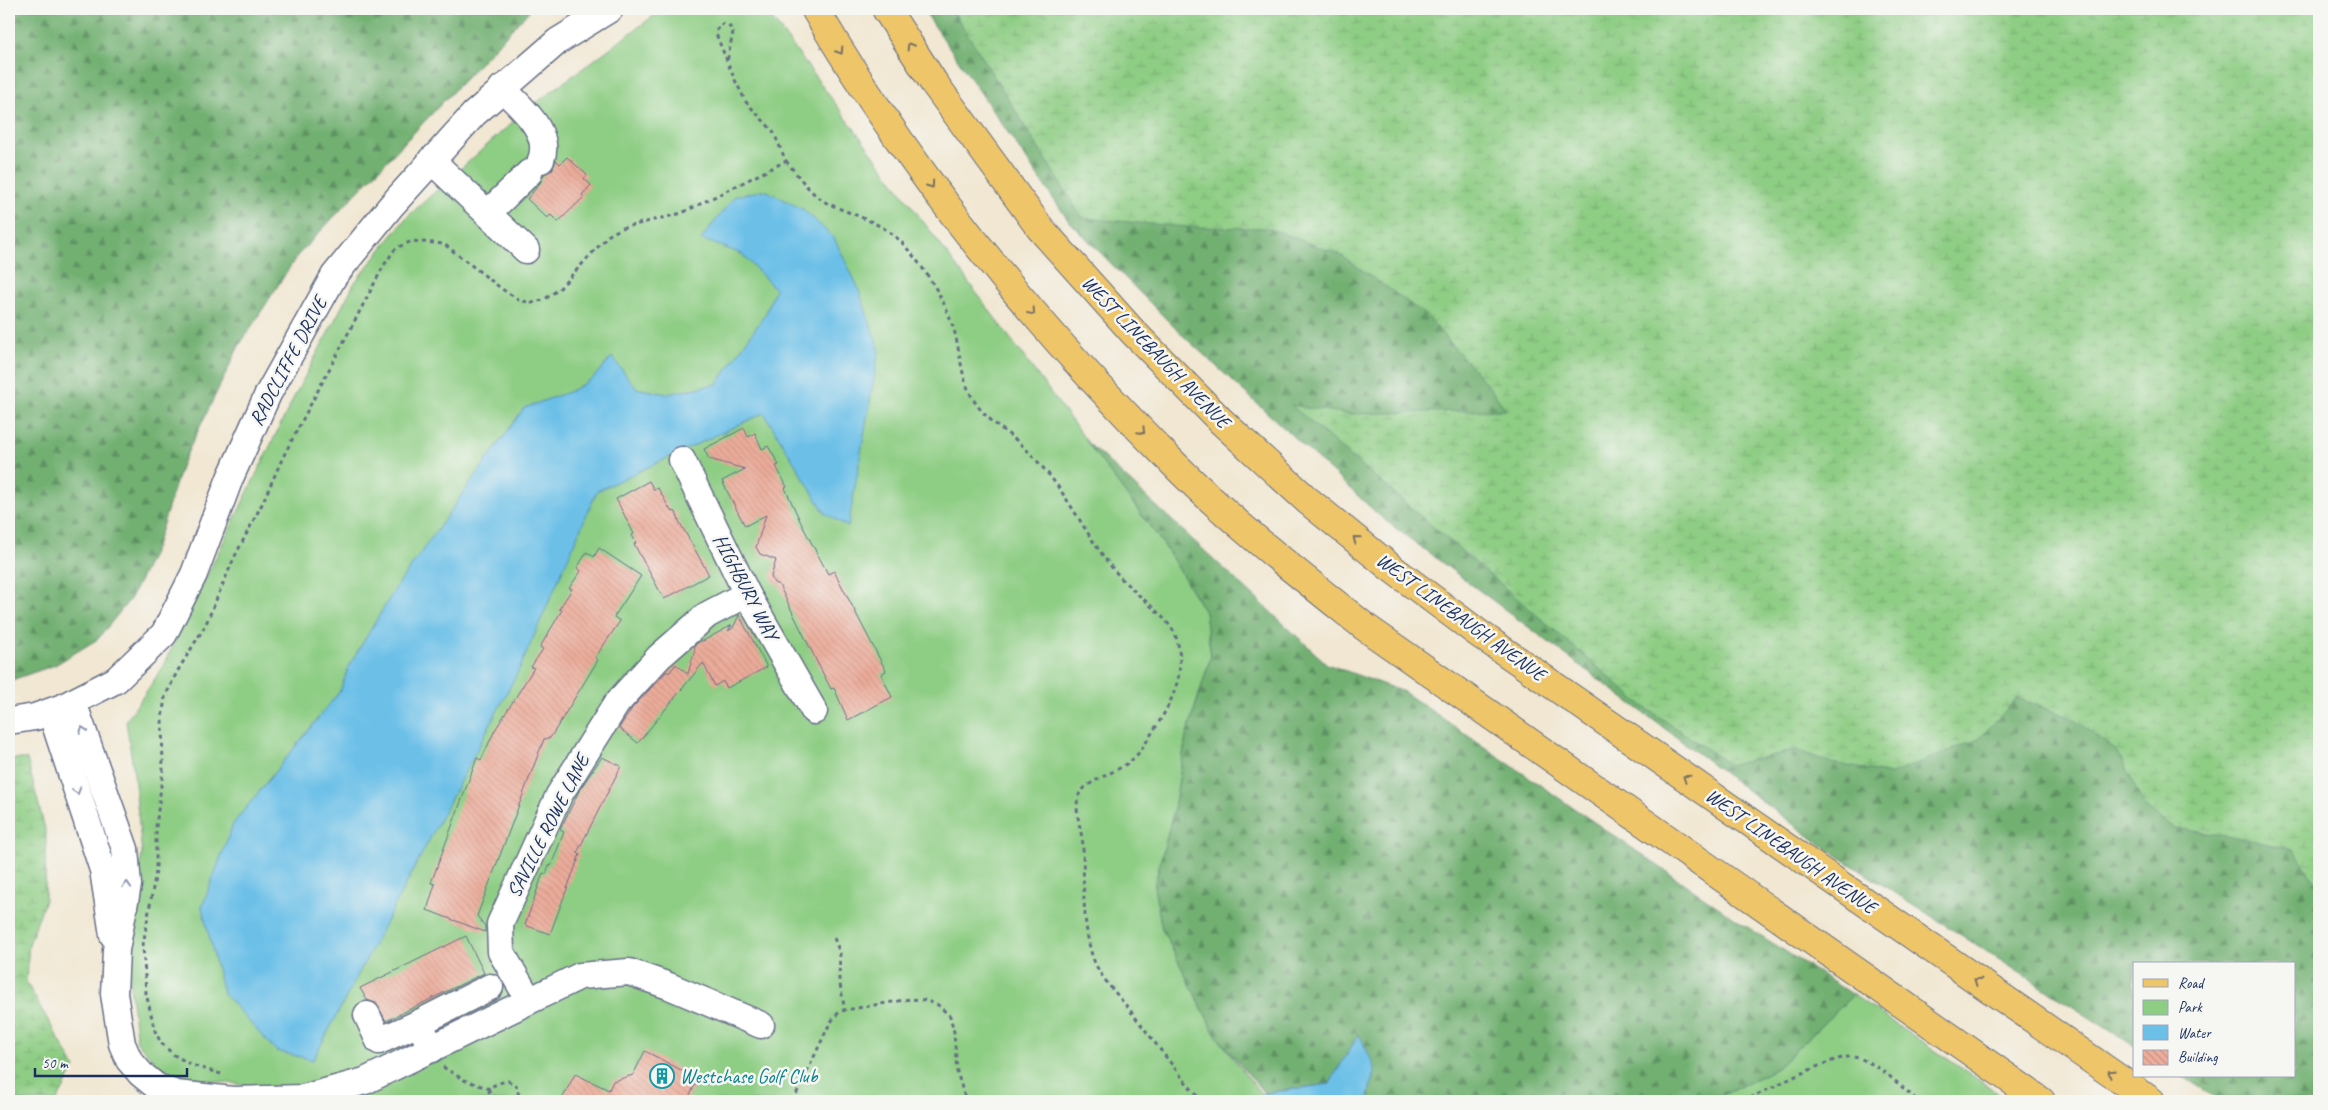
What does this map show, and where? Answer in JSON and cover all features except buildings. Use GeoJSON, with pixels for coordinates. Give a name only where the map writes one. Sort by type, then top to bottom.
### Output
{"type":"FeatureCollection","features":[{"type":"Feature","properties":{"kind":"main road"},"geometry":{"type":"LineString","coordinates":[[815,9],[884,119],[948,210],[1069,355],[1178,469],[1274,554],[1365,627],[2040,1101]]}},
{"type":"Feature","properties":{"kind":"main road","name":"WEST LINEBAUGH AVENUE"},"geometry":{"type":"LineString","coordinates":[[886,9],[934,83],[1040,228],[1140,339],[1222,422],[1307,500],[1390,567],[1478,633],[2150,1101]]}},
{"type":"Feature","properties":{"kind":"street","name":"RADCLIFFE DRIVE"},"geometry":{"type":"LineString","coordinates":[[9,721],[62,707],[116,680],[164,634],[194,574],[230,478],[268,394],[334,276],[431,160],[474,114],[558,41],[610,9]]}},
{"type":"Feature","properties":{"kind":"street"},"geometry":{"type":"LineString","coordinates":[[488,213],[535,167],[544,153],[543,138],[534,123],[502,88]]}},
{"type":"Feature","properties":{"kind":"street"},"geometry":{"type":"LineString","coordinates":[[431,160],[526,250]]}},
{"type":"Feature","properties":{"kind":"street","name":"HIGHBURY WAY"},"geometry":{"type":"LineString","coordinates":[[682,460],[747,594],[814,711]]}},
{"type":"Feature","properties":{"kind":"street","name":"SAVILLE ROWE LANE"},"geometry":{"type":"LineString","coordinates":[[529,1000],[501,952],[500,924],[560,794],[617,703],[659,657],[707,614],[747,594]]}},
{"type":"Feature","properties":{"kind":"street"},"geometry":{"type":"LineString","coordinates":[[62,707],[103,870],[116,950],[114,994],[122,1044],[129,1060],[141,1074],[157,1087],[176,1094],[233,1100],[303,1098],[365,1082],[580,976],[629,972],[669,986],[761,1025]]}},
{"type":"Feature","properties":{"kind":"street"},"geometry":{"type":"LineString","coordinates":[[366,1016],[379,1041],[490,987]]}},
{"type":"Feature","properties":{"kind":"street"},"geometry":{"type":"LineString","coordinates":[[419,1023],[432,1049]]}},
{"type":"Feature","properties":{"kind":"path"},"geometry":{"type":"LineString","coordinates":[[727,62],[733,32],[730,27],[723,24],[718,26],[716,34],[727,62],[746,102],[773,131],[786,161],[814,193],[825,202],[854,213],[892,232],[906,247],[938,294],[952,322],[963,380],[973,400],[984,415],[1019,442],[1046,472],[1067,499],[1118,576],[1145,603],[1166,620],[1175,634],[1181,659],[1178,682],[1171,702],[1160,722],[1139,754],[1126,764],[1087,786],[1079,794],[1078,803],[1083,839],[1088,937],[1092,957],[1110,987],[1202,1101]]}},
{"type":"Feature","properties":{"kind":"path"},"geometry":{"type":"LineString","coordinates":[[227,1075],[192,1065],[174,1055],[161,1044],[155,1031],[146,992],[143,945],[156,872],[156,828],[163,770],[162,718],[165,697],[177,672],[205,626],[234,558],[262,504],[283,457],[384,264],[396,248],[412,241],[444,244],[502,290],[519,300],[532,303],[545,299],[559,289],[609,235],[622,228],[682,213],[786,161]]}},
{"type":"Feature","properties":{"kind":"path"},"geometry":{"type":"LineString","coordinates":[[834,938],[840,953],[839,979],[845,1010]]}},
{"type":"Feature","properties":{"kind":"path"},"geometry":{"type":"LineString","coordinates":[[793,1101],[830,1023],[840,1012],[910,999],[924,1000],[938,1005],[950,1016],[954,1032],[957,1072],[966,1101]]}},
{"type":"Feature","properties":{"kind":"path"},"geometry":{"type":"LineString","coordinates":[[432,1049],[441,1066],[452,1074],[490,1089]]}},
{"type":"Feature","properties":{"kind":"path"},"geometry":{"type":"LineString","coordinates":[[1743,1101],[1823,1063],[1854,1057],[1872,1065],[1918,1101]]}},
{"type":"Feature","properties":{"kind":"path"},"geometry":{"type":"LineString","coordinates":[[491,1101],[489,1096],[493,1085],[508,1081],[516,1085],[519,1096],[517,1101]]}},
{"type":"Feature","properties":{"kind":"green space"},"geometry":{"type":"Polygon","coordinates":[[[9,9],[531,9],[297,256],[239,346],[182,464],[155,549],[131,598],[98,639],[55,665],[9,681],[9,9]]]}},
{"type":"Feature","properties":{"kind":"green space","name":"Westchase Golf Club"},"geometry":{"type":"Polygon","coordinates":[[[663,9],[765,9],[1164,545],[1205,612],[1211,656],[1186,737],[1174,809],[1154,887],[1162,929],[1215,1034],[1261,1094],[1262,1101],[260,1101],[261,1087],[189,1078],[158,1066],[137,1042],[130,985],[131,920],[142,854],[134,774],[126,721],[161,670],[294,397],[355,282],[406,218],[525,111],[663,9]]]}},
{"type":"Feature","properties":{"kind":"green space"},"geometry":{"type":"Polygon","coordinates":[[[923,9],[2319,9],[2319,1101],[2221,1101],[2185,1078],[2296,1078],[2296,962],[2133,962],[2133,1045],[1825,848],[1382,518],[1179,332],[1068,220],[923,9]]]}},
{"type":"Feature","properties":{"kind":"green space"},"geometry":{"type":"Polygon","coordinates":[[[952,9],[2319,9],[2319,887],[2294,850],[2251,840],[2175,828],[2144,806],[2118,752],[2072,718],[2017,698],[1979,739],[1891,774],[1832,763],[1796,750],[1731,765],[1643,706],[1291,405],[1349,414],[1506,410],[1491,389],[1426,315],[1339,254],[1268,228],[1188,227],[1082,218],[952,9]]]}},
{"type":"Feature","properties":{"kind":"green space"},"geometry":{"type":"Polygon","coordinates":[[[1086,441],[1327,664],[1404,692],[1743,924],[1853,995],[1777,1068],[1711,1101],[1367,1101],[1375,1068],[1329,1084],[1264,1093],[1215,1034],[1162,929],[1154,887],[1174,809],[1186,737],[1211,656],[1205,612],[1164,545],[1086,441]]]}},
{"type":"Feature","properties":{"kind":"green space"},"geometry":{"type":"Polygon","coordinates":[[[9,759],[27,759],[46,833],[45,900],[29,944],[26,982],[75,1067],[57,1101],[9,1101],[9,759]]]}},
{"type":"Feature","properties":{"kind":"green space"},"geometry":{"type":"Polygon","coordinates":[[[1853,995],[2010,1101],[1711,1101],[1777,1068],[1853,995]]]}},
{"type":"Feature","properties":{"kind":"water"},"geometry":{"type":"Polygon","coordinates":[[[765,190],[804,210],[834,238],[857,285],[879,349],[848,527],[825,513],[764,413],[597,491],[520,668],[313,1060],[276,1051],[223,993],[202,907],[233,824],[340,691],[349,666],[395,589],[524,408],[571,391],[593,378],[612,357],[636,388],[667,394],[717,384],[766,313],[775,289],[742,254],[701,239],[735,196],[765,190]]]}},
{"type":"Feature","properties":{"kind":"water"},"geometry":{"type":"Polygon","coordinates":[[[1359,1034],[1375,1068],[1367,1101],[1262,1101],[1261,1094],[1329,1084],[1359,1034]]]}},
{"type":"Feature","properties":{"kind":"place","name":"Westchase Golf Club"},"geometry":{"type":"Point","coordinates":[662,1076]}}]}
